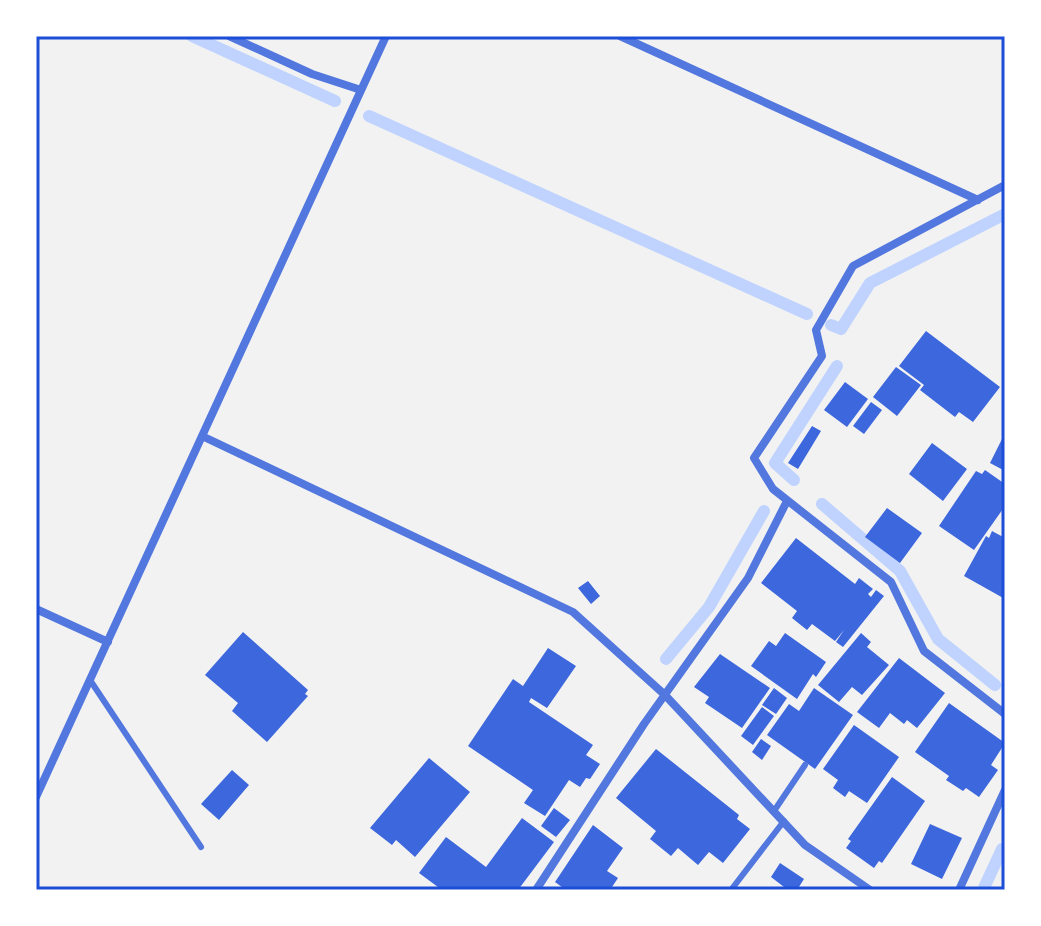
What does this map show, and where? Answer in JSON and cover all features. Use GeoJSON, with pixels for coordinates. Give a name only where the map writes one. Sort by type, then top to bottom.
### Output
{"type":"FeatureCollection","features":[{"type":"Feature","properties":{"kind":"street"},"geometry":{"type":"LineString","coordinates":[[229,36],[312,74],[361,90]]}},
{"type":"Feature","properties":{"kind":"street"},"geometry":{"type":"LineString","coordinates":[[36,797],[386,36]]}},
{"type":"Feature","properties":{"kind":"street"},"geometry":{"type":"LineString","coordinates":[[620,36],[978,200]]}},
{"type":"Feature","properties":{"kind":"street"},"geometry":{"type":"LineString","coordinates":[[1005,185],[853,266],[816,330],[822,356],[754,458],[773,489],[891,582],[924,651],[1005,713]]}},
{"type":"Feature","properties":{"kind":"street"},"geometry":{"type":"LineString","coordinates":[[202,436],[573,612],[665,695],[805,845],[870,890]]}},
{"type":"Feature","properties":{"kind":"street"},"geometry":{"type":"LineString","coordinates":[[536,890],[665,695],[748,578],[787,501]]}},
{"type":"Feature","properties":{"kind":"street"},"geometry":{"type":"LineString","coordinates":[[36,609],[108,642]]}},
{"type":"Feature","properties":{"kind":"street"},"geometry":{"type":"LineString","coordinates":[[959,890],[1005,790]]}},
{"type":"Feature","properties":{"kind":"lane"},"geometry":{"type":"LineString","coordinates":[[90,680],[201,847]]}},
{"type":"Feature","properties":{"kind":"lane"},"geometry":{"type":"LineString","coordinates":[[774,811],[805,765]]}},
{"type":"Feature","properties":{"kind":"lane"},"geometry":{"type":"LineString","coordinates":[[731,890],[784,821]]}},
{"type":"Feature","properties":{"kind":"building"},"geometry":{"type":"Polygon","coordinates":[[[926,331],[1000,387],[973,422],[959,412],[955,417],[920,390],[924,385],[899,366],[926,331]]]}},
{"type":"Feature","properties":{"kind":"building"},"geometry":{"type":"Polygon","coordinates":[[[896,367],[921,385],[897,416],[873,397],[896,367]]]}},
{"type":"Feature","properties":{"kind":"building"},"geometry":{"type":"Polygon","coordinates":[[[845,382],[868,399],[847,427],[824,410],[845,382]]]}},
{"type":"Feature","properties":{"kind":"building"},"geometry":{"type":"Polygon","coordinates":[[[871,402],[882,410],[864,434],[853,426],[871,402]]]}},
{"type":"Feature","properties":{"kind":"building"},"geometry":{"type":"Polygon","coordinates":[[[812,426],[821,431],[798,469],[788,463],[812,426]]]}},
{"type":"Feature","properties":{"kind":"building"},"geometry":{"type":"Polygon","coordinates":[[[1005,433],[1005,471],[990,463],[1005,433]]]}},
{"type":"Feature","properties":{"kind":"building"},"geometry":{"type":"Polygon","coordinates":[[[932,443],[967,469],[943,501],[909,474],[932,443]]]}},
{"type":"Feature","properties":{"kind":"building"},"geometry":{"type":"Polygon","coordinates":[[[985,470],[1005,484],[1005,506],[974,550],[939,526],[976,471],[982,474],[985,470]]]}},
{"type":"Feature","properties":{"kind":"building"},"geometry":{"type":"Polygon","coordinates":[[[887,508],[922,533],[900,563],[865,537],[887,508]]]}},
{"type":"Feature","properties":{"kind":"building"},"geometry":{"type":"Polygon","coordinates":[[[992,531],[1005,538],[1005,599],[964,576],[986,536],[989,538],[992,531]]]}},
{"type":"Feature","properties":{"kind":"building"},"geometry":{"type":"Polygon","coordinates":[[[796,538],[855,584],[859,578],[873,589],[868,594],[871,597],[876,590],[884,596],[843,647],[836,642],[844,630],[835,641],[812,624],[807,630],[792,618],[797,611],[761,583],[796,538]]]}},
{"type":"Feature","properties":{"kind":"building"},"geometry":{"type":"Polygon","coordinates":[[[588,581],[600,596],[591,604],[578,588],[588,581]]]}},
{"type":"Feature","properties":{"kind":"building"},"geometry":{"type":"Polygon","coordinates":[[[243,632],[308,690],[305,694],[308,696],[267,742],[232,711],[238,703],[205,675],[243,632]]]}},
{"type":"Feature","properties":{"kind":"building"},"geometry":{"type":"Polygon","coordinates":[[[785,633],[826,662],[816,677],[813,674],[797,699],[751,666],[769,641],[776,646],[785,633]]]}},
{"type":"Feature","properties":{"kind":"building"},"geometry":{"type":"Polygon","coordinates":[[[861,633],[871,642],[867,647],[889,665],[862,695],[852,687],[839,702],[818,685],[861,633]]]}},
{"type":"Feature","properties":{"kind":"building"},"geometry":{"type":"Polygon","coordinates":[[[548,648],[576,666],[547,708],[531,698],[529,702],[593,745],[586,755],[600,764],[580,787],[569,780],[545,816],[524,803],[533,790],[468,746],[513,679],[523,686],[548,648]]]}},
{"type":"Feature","properties":{"kind":"building"},"geometry":{"type":"Polygon","coordinates":[[[720,654],[770,688],[742,728],[705,703],[709,697],[694,687],[720,654]]]}},
{"type":"Feature","properties":{"kind":"building"},"geometry":{"type":"Polygon","coordinates":[[[899,658],[945,693],[917,728],[907,720],[904,724],[890,713],[879,728],[857,712],[899,658]]]}},
{"type":"Feature","properties":{"kind":"building"},"geometry":{"type":"Polygon","coordinates":[[[774,688],[787,698],[776,714],[762,705],[774,688]]]}},
{"type":"Feature","properties":{"kind":"building"},"geometry":{"type":"Polygon","coordinates":[[[814,688],[853,715],[815,769],[767,735],[789,704],[799,711],[814,688]]]}},
{"type":"Feature","properties":{"kind":"building"},"geometry":{"type":"Polygon","coordinates":[[[949,703],[1005,743],[991,765],[998,770],[979,797],[946,780],[949,776],[915,752],[949,703]]]}},
{"type":"Feature","properties":{"kind":"building"},"geometry":{"type":"Polygon","coordinates":[[[762,707],[774,716],[753,745],[741,736],[762,707]]]}},
{"type":"Feature","properties":{"kind":"building"},"geometry":{"type":"Polygon","coordinates":[[[854,725],[899,757],[867,803],[849,791],[845,797],[833,788],[838,780],[823,769],[854,725]]]}},
{"type":"Feature","properties":{"kind":"building"},"geometry":{"type":"Polygon","coordinates":[[[761,739],[771,746],[762,760],[752,752],[761,739]]]}},
{"type":"Feature","properties":{"kind":"building"},"geometry":{"type":"Polygon","coordinates":[[[656,749],[739,815],[737,819],[750,829],[723,863],[709,852],[698,865],[678,848],[671,856],[650,839],[656,831],[616,798],[656,749]]]}},
{"type":"Feature","properties":{"kind":"building"},"geometry":{"type":"Polygon","coordinates":[[[429,758],[470,792],[415,857],[396,840],[392,845],[370,828],[429,758]]]}},
{"type":"Feature","properties":{"kind":"building"},"geometry":{"type":"Polygon","coordinates":[[[232,770],[249,785],[219,820],[201,804],[232,770]]]}},
{"type":"Feature","properties":{"kind":"building"},"geometry":{"type":"Polygon","coordinates":[[[892,777],[925,801],[882,863],[879,861],[874,868],[846,848],[851,841],[848,839],[892,777]]]}},
{"type":"Feature","properties":{"kind":"building"},"geometry":{"type":"Polygon","coordinates":[[[554,808],[570,820],[556,837],[541,826],[554,808]]]}},
{"type":"Feature","properties":{"kind":"building"},"geometry":{"type":"Polygon","coordinates":[[[522,818],[554,842],[518,890],[442,890],[419,873],[446,837],[486,867],[522,818]]]}},
{"type":"Feature","properties":{"kind":"building"},"geometry":{"type":"Polygon","coordinates":[[[930,824],[962,838],[942,879],[911,864],[930,824]]]}},
{"type":"Feature","properties":{"kind":"building"},"geometry":{"type":"Polygon","coordinates":[[[593,825],[623,848],[607,871],[618,878],[610,890],[566,890],[555,882],[593,825]]]}},
{"type":"Feature","properties":{"kind":"building"},"geometry":{"type":"Polygon","coordinates":[[[780,863],[804,879],[797,890],[788,890],[771,877],[780,863]]]}},
{"type":"Feature","properties":{"kind":"waterway"},"geometry":{"type":"LineString","coordinates":[[192,36],[335,101]]}},
{"type":"Feature","properties":{"kind":"waterway"},"geometry":{"type":"LineString","coordinates":[[369,116],[807,314]]}},
{"type":"Feature","properties":{"kind":"waterway"},"geometry":{"type":"LineString","coordinates":[[831,325],[841,329],[870,283],[1005,214]]}},
{"type":"Feature","properties":{"kind":"waterway"},"geometry":{"type":"LineString","coordinates":[[794,480],[775,463],[837,366]]}},
{"type":"Feature","properties":{"kind":"waterway"},"geometry":{"type":"LineString","coordinates":[[822,504],[900,571],[938,639],[995,685]]}},
{"type":"Feature","properties":{"kind":"waterway"},"geometry":{"type":"LineString","coordinates":[[666,659],[709,607],[764,511]]}},
{"type":"Feature","properties":{"kind":"waterway"},"geometry":{"type":"LineString","coordinates":[[983,890],[1002,849],[1005,851]]}}]}
